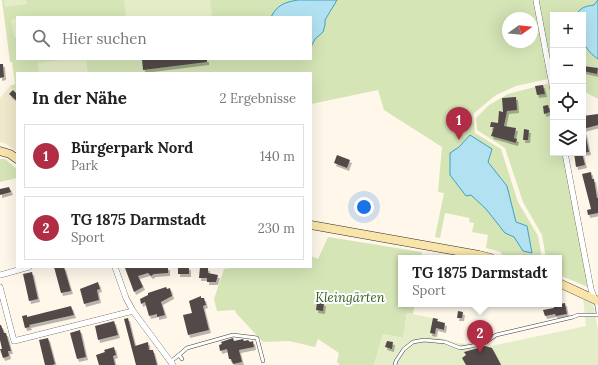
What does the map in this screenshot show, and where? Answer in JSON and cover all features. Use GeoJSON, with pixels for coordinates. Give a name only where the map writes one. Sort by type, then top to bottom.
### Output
{"type":"FeatureCollection","features":[{"type":"Feature","properties":{"kind":"main road"},"geometry":{"type":"LineString","coordinates":[[0,151],[10,154],[16,158]]}},
{"type":"Feature","properties":{"kind":"main road"},"geometry":{"type":"LineString","coordinates":[[312,225],[479,255]]}},
{"type":"Feature","properties":{"kind":"main road"},"geometry":{"type":"LineString","coordinates":[[562,284],[596,297]]}},
{"type":"Feature","properties":{"kind":"street"},"geometry":{"type":"LineString","coordinates":[[536,0],[552,84]]}},
{"type":"Feature","properties":{"kind":"street"},"geometry":{"type":"LineString","coordinates":[[566,156],[596,297]]}},
{"type":"Feature","properties":{"kind":"street"},"geometry":{"type":"LineString","coordinates":[[0,275],[25,268]]}},
{"type":"Feature","properties":{"kind":"street"},"geometry":{"type":"LineString","coordinates":[[115,268],[124,293],[133,311],[171,363]]}},
{"type":"Feature","properties":{"kind":"street"},"geometry":{"type":"LineString","coordinates":[[0,286],[14,341],[133,311]]}},
{"type":"Feature","properties":{"kind":"lane"},"geometry":{"type":"LineString","coordinates":[[395,365],[404,349],[413,342],[424,340],[445,342],[460,348],[486,342],[496,335],[578,315],[598,314],[596,297]]}},
{"type":"Feature","properties":{"kind":"lane"},"geometry":{"type":"LineString","coordinates":[[171,363],[187,348],[233,335],[257,338],[263,361]]}},
{"type":"Feature","properties":{"kind":"lane"},"geometry":{"type":"LineString","coordinates":[[179,355],[182,359]]}},
{"type":"Feature","properties":{"kind":"shaded area"},"geometry":{"type":"Polygon","coordinates":[[[10,86],[16,92],[16,151],[5,143],[0,142],[0,98],[10,86]]]}},
{"type":"Feature","properties":{"kind":"green space"},"geometry":{"type":"Polygon","coordinates":[[[2,0],[598,0],[598,99],[586,93],[586,12],[550,12],[550,79],[516,86],[496,95],[473,114],[475,133],[501,149],[518,202],[538,236],[541,255],[502,255],[501,252],[486,248],[488,235],[472,232],[474,223],[469,222],[470,218],[445,213],[440,238],[435,237],[444,193],[438,192],[442,147],[384,110],[378,90],[312,104],[312,72],[16,72],[16,92],[10,86],[15,84],[12,62],[10,62],[2,0]]]}},
{"type":"Feature","properties":{"kind":"green space"},"geometry":{"type":"Polygon","coordinates":[[[4,0],[26,0],[27,4],[5,7],[4,0]]]}},
{"type":"Feature","properties":{"kind":"green space"},"geometry":{"type":"Polygon","coordinates":[[[124,0],[210,0],[212,16],[126,16],[124,0]]]}},
{"type":"Feature","properties":{"kind":"green space"},"geometry":{"type":"Polygon","coordinates":[[[16,19],[16,37],[14,37],[11,20],[16,19]]]}},
{"type":"Feature","properties":{"kind":"green space"},"geometry":{"type":"Polygon","coordinates":[[[64,60],[86,60],[88,72],[39,72],[38,63],[64,60]]]}},
{"type":"Feature","properties":{"kind":"green space"},"geometry":{"type":"Polygon","coordinates":[[[550,83],[550,156],[564,156],[588,287],[562,276],[562,255],[545,255],[542,235],[523,202],[505,148],[477,130],[476,118],[489,105],[508,94],[550,83]]]}},
{"type":"Feature","properties":{"kind":"green space"},"geometry":{"type":"Polygon","coordinates":[[[0,159],[5,159],[16,168],[16,178],[0,182],[0,159]]]}},
{"type":"Feature","properties":{"kind":"green space","name":"Kleingärten"},"geometry":{"type":"Polygon","coordinates":[[[328,237],[422,252],[422,255],[398,255],[398,307],[414,307],[413,314],[407,313],[403,338],[383,334],[374,365],[340,365],[337,362],[339,353],[318,339],[315,347],[289,341],[263,342],[236,313],[235,310],[217,311],[214,299],[224,269],[312,268],[312,256],[318,259],[328,237]]]}},
{"type":"Feature","properties":{"kind":"green space"},"geometry":{"type":"Polygon","coordinates":[[[583,298],[593,303],[598,330],[598,365],[374,365],[383,334],[403,338],[407,313],[438,319],[435,337],[458,343],[464,344],[476,341],[490,331],[488,340],[491,346],[586,326],[583,298]]]}},
{"type":"Feature","properties":{"kind":"water"},"geometry":{"type":"Polygon","coordinates":[[[298,0],[337,0],[325,20],[323,32],[315,39],[312,45],[312,16],[272,16],[279,7],[289,2],[298,0]]]}},
{"type":"Feature","properties":{"kind":"water"},"geometry":{"type":"Polygon","coordinates":[[[598,0],[598,59],[586,46],[586,12],[578,12],[586,6],[594,5],[598,0]]]}},
{"type":"Feature","properties":{"kind":"water"},"geometry":{"type":"Polygon","coordinates":[[[470,135],[492,149],[488,162],[507,186],[516,222],[527,226],[532,253],[523,251],[514,237],[505,233],[486,209],[471,195],[466,196],[450,175],[450,153],[459,147],[470,135]]]}},
{"type":"Feature","properties":{"kind":"building"},"geometry":{"type":"Polygon","coordinates":[[[142,60],[207,60],[207,62],[143,70],[142,60]]]}},
{"type":"Feature","properties":{"kind":"building"},"geometry":{"type":"Polygon","coordinates":[[[0,64],[3,64],[4,77],[0,78],[0,64]]]}},
{"type":"Feature","properties":{"kind":"building"},"geometry":{"type":"Polygon","coordinates":[[[586,66],[598,68],[597,74],[586,72],[586,66]]]}},
{"type":"Feature","properties":{"kind":"building"},"geometry":{"type":"Polygon","coordinates":[[[543,85],[545,94],[537,95],[535,86],[543,85]]]}},
{"type":"Feature","properties":{"kind":"building"},"geometry":{"type":"Polygon","coordinates":[[[13,90],[16,93],[16,100],[9,94],[13,90]]]}},
{"type":"Feature","properties":{"kind":"building"},"geometry":{"type":"Polygon","coordinates":[[[516,97],[517,110],[507,111],[504,126],[516,128],[514,138],[517,139],[516,143],[491,136],[494,127],[490,127],[491,122],[498,123],[499,111],[503,112],[502,98],[516,97]]]}},
{"type":"Feature","properties":{"kind":"building"},"geometry":{"type":"Polygon","coordinates":[[[548,105],[550,112],[544,114],[543,106],[548,105]]]}},
{"type":"Feature","properties":{"kind":"building"},"geometry":{"type":"Polygon","coordinates":[[[598,114],[598,125],[586,128],[586,116],[598,114]]]}},
{"type":"Feature","properties":{"kind":"building"},"geometry":{"type":"Polygon","coordinates":[[[524,129],[529,130],[528,140],[523,140],[524,129]]]}},
{"type":"Feature","properties":{"kind":"building"},"geometry":{"type":"Polygon","coordinates":[[[586,137],[589,152],[586,152],[586,137]]]}},
{"type":"Feature","properties":{"kind":"building"},"geometry":{"type":"Polygon","coordinates":[[[337,155],[350,160],[347,168],[334,163],[337,155]]]}},
{"type":"Feature","properties":{"kind":"building"},"geometry":{"type":"Polygon","coordinates":[[[574,156],[583,156],[585,165],[576,167],[574,156]]]}},
{"type":"Feature","properties":{"kind":"building"},"geometry":{"type":"Polygon","coordinates":[[[591,172],[598,198],[598,213],[588,215],[587,210],[591,209],[582,174],[591,172]]]}},
{"type":"Feature","properties":{"kind":"building"},"geometry":{"type":"Polygon","coordinates":[[[9,187],[11,192],[0,195],[0,189],[9,187]]]}},
{"type":"Feature","properties":{"kind":"building"},"geometry":{"type":"Polygon","coordinates":[[[54,268],[64,268],[71,291],[61,293],[54,268]]]}},
{"type":"Feature","properties":{"kind":"building"},"geometry":{"type":"Polygon","coordinates":[[[125,268],[168,268],[168,273],[154,274],[151,276],[148,273],[138,276],[143,287],[134,292],[125,268]]]}},
{"type":"Feature","properties":{"kind":"building"},"geometry":{"type":"Polygon","coordinates":[[[178,268],[189,268],[189,274],[178,274],[178,268]]]}},
{"type":"Feature","properties":{"kind":"building"},"geometry":{"type":"Polygon","coordinates":[[[200,268],[208,268],[208,273],[218,275],[216,282],[207,282],[207,278],[199,278],[200,268]]]}},
{"type":"Feature","properties":{"kind":"building"},"geometry":{"type":"Polygon","coordinates":[[[32,272],[38,299],[29,301],[23,274],[32,272]]]}},
{"type":"Feature","properties":{"kind":"building"},"geometry":{"type":"Polygon","coordinates":[[[98,282],[100,289],[97,290],[99,300],[84,304],[80,289],[98,282]]]}},
{"type":"Feature","properties":{"kind":"building"},"geometry":{"type":"Polygon","coordinates":[[[166,287],[167,289],[170,288],[172,296],[161,302],[165,315],[157,317],[157,314],[149,316],[145,302],[141,304],[140,299],[148,295],[148,293],[166,287]]]}},
{"type":"Feature","properties":{"kind":"building"},"geometry":{"type":"Polygon","coordinates":[[[201,296],[201,298],[204,298],[206,305],[203,306],[209,330],[188,335],[183,315],[192,313],[189,301],[201,296]]]}},
{"type":"Feature","properties":{"kind":"building"},"geometry":{"type":"Polygon","coordinates":[[[317,302],[324,303],[323,311],[316,310],[317,302]]]}},
{"type":"Feature","properties":{"kind":"building"},"geometry":{"type":"Polygon","coordinates":[[[565,303],[567,314],[545,316],[543,310],[554,307],[562,307],[562,304],[565,303]]]}},
{"type":"Feature","properties":{"kind":"building"},"geometry":{"type":"Polygon","coordinates":[[[71,306],[74,315],[29,325],[30,327],[25,328],[22,316],[27,315],[27,317],[71,306]]]}},
{"type":"Feature","properties":{"kind":"building"},"geometry":{"type":"Polygon","coordinates":[[[458,311],[463,312],[462,318],[457,318],[458,311]]]}},
{"type":"Feature","properties":{"kind":"building"},"geometry":{"type":"Polygon","coordinates":[[[128,318],[135,346],[148,342],[149,350],[153,350],[157,365],[136,365],[124,319],[128,318]]]}},
{"type":"Feature","properties":{"kind":"building"},"geometry":{"type":"Polygon","coordinates":[[[433,318],[438,319],[437,321],[445,323],[444,330],[436,328],[435,334],[430,333],[433,318]]]}},
{"type":"Feature","properties":{"kind":"building"},"geometry":{"type":"Polygon","coordinates":[[[114,321],[118,335],[98,340],[95,326],[114,321]]]}},
{"type":"Feature","properties":{"kind":"building"},"geometry":{"type":"Polygon","coordinates":[[[0,325],[4,333],[6,333],[11,351],[8,351],[9,356],[3,358],[0,349],[2,349],[0,340],[0,325]]]}},
{"type":"Feature","properties":{"kind":"building"},"geometry":{"type":"Polygon","coordinates":[[[80,330],[86,357],[77,359],[70,333],[80,330]]]}},
{"type":"Feature","properties":{"kind":"building"},"geometry":{"type":"Polygon","coordinates":[[[48,338],[55,364],[52,365],[45,365],[39,340],[48,338]]]}},
{"type":"Feature","properties":{"kind":"building"},"geometry":{"type":"Polygon","coordinates":[[[233,338],[234,341],[243,339],[244,341],[253,341],[254,347],[239,350],[242,362],[233,364],[231,359],[229,359],[227,349],[220,351],[219,345],[222,344],[221,342],[233,338]]]}},
{"type":"Feature","properties":{"kind":"building"},"geometry":{"type":"Polygon","coordinates":[[[387,341],[393,342],[392,349],[385,347],[387,341]]]}},
{"type":"Feature","properties":{"kind":"building"},"geometry":{"type":"Polygon","coordinates":[[[485,346],[492,348],[501,365],[466,365],[462,358],[466,355],[464,352],[485,346]]]}},
{"type":"Feature","properties":{"kind":"building"},"geometry":{"type":"Polygon","coordinates":[[[114,347],[116,355],[113,356],[115,365],[99,365],[96,355],[105,352],[104,350],[114,347]]]}},
{"type":"Feature","properties":{"kind":"place","name":"Bürgerpark Nord"},"geometry":{"type":"Point","coordinates":[459,140]}},
{"type":"Feature","properties":{"kind":"place","name":"TG 1875 Darmstadt"},"geometry":{"type":"Point","coordinates":[480,353]}}]}
